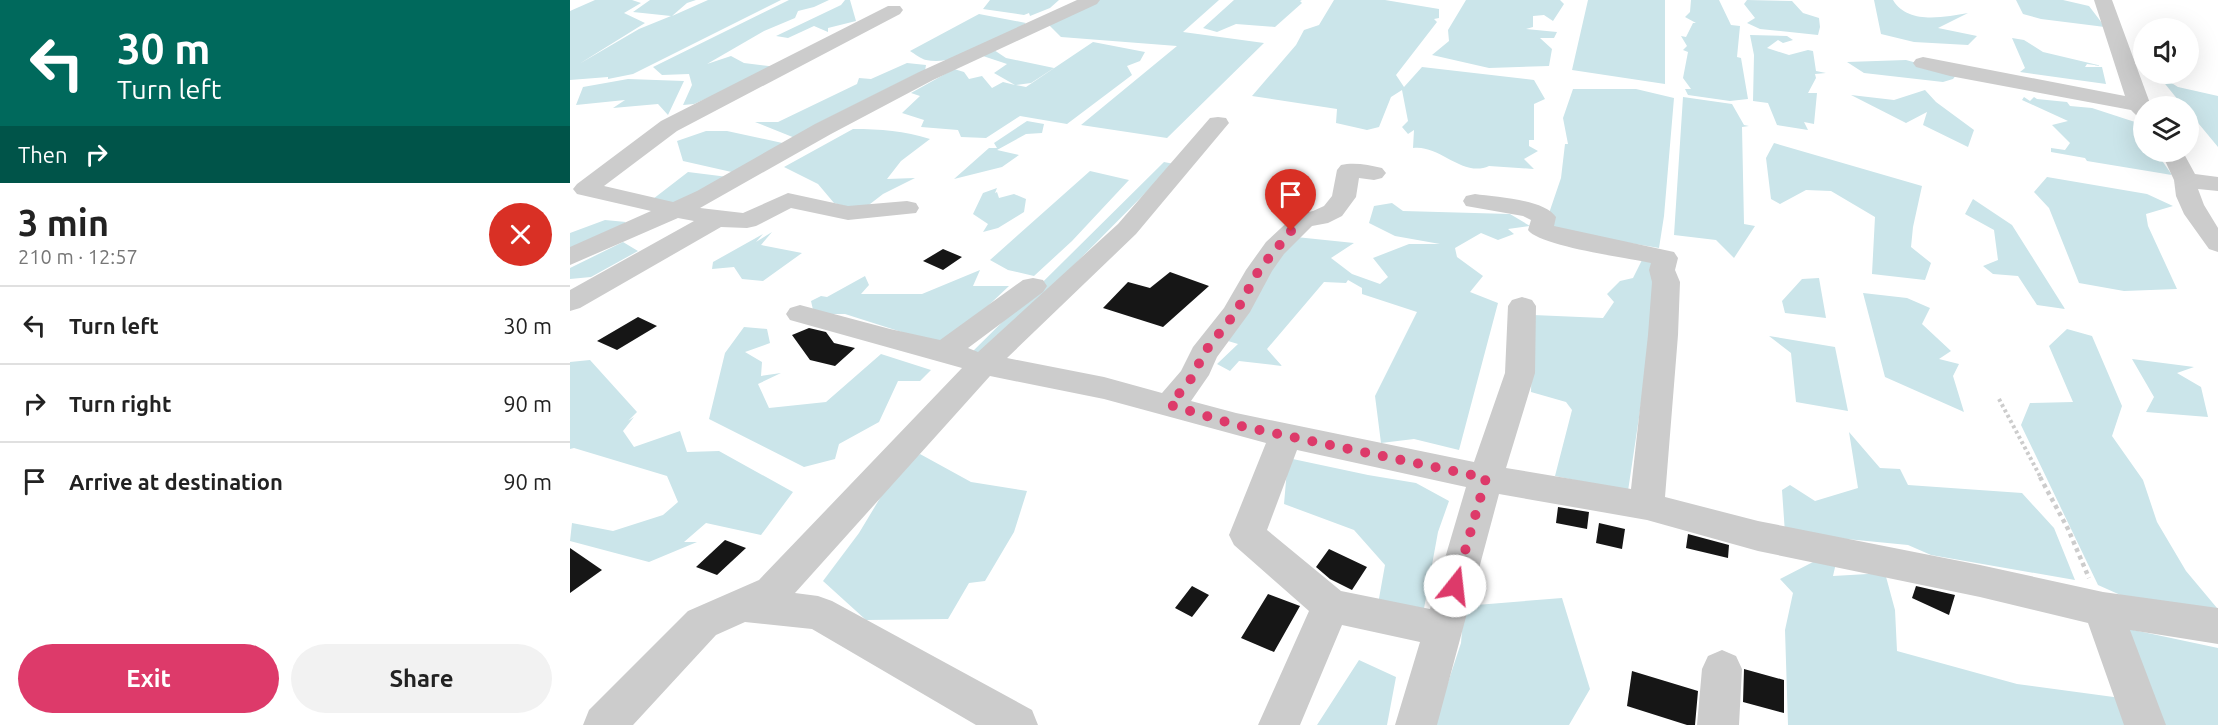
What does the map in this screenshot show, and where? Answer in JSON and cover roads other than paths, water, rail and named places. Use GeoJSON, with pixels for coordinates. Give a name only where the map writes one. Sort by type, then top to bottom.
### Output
{"type":"FeatureCollection","features":[{"type":"Feature","properties":{"kind":"street"},"geometry":{"type":"LineString","coordinates":[[570,257],[706,196],[823,129],[926,76],[1091,0]]}},
{"type":"Feature","properties":{"kind":"street"},"geometry":{"type":"LineString","coordinates":[[2103,0],[2137,96]]}},
{"type":"Feature","properties":{"kind":"street"},"geometry":{"type":"LineString","coordinates":[[894,10],[669,126],[585,189],[675,211],[716,219],[747,221],[788,200],[848,213],[907,208]]}},
{"type":"Feature","properties":{"kind":"street"},"geometry":{"type":"LineString","coordinates":[[1923,63],[1967,74],[2133,106]]}},
{"type":"Feature","properties":{"kind":"street"},"geometry":{"type":"LineString","coordinates":[[604,725],[702,623],[772,592],[983,364],[1127,228],[1218,123]]}},
{"type":"Feature","properties":{"kind":"street"},"geometry":{"type":"LineString","coordinates":[[2177,162],[2186,180],[2185,189],[2208,234],[2218,244]]}},
{"type":"Feature","properties":{"kind":"street"},"geometry":{"type":"LineString","coordinates":[[1170,405],[1194,375],[1203,354],[1236,312],[1259,270],[1275,248],[1304,220],[1320,218],[1333,211],[1344,197],[1349,170],[1374,173]]}},
{"type":"Feature","properties":{"kind":"street"},"geometry":{"type":"LineString","coordinates":[[2186,180],[2218,184]]}},
{"type":"Feature","properties":{"kind":"street"},"geometry":{"type":"LineString","coordinates":[[1475,201],[1529,210],[1544,217],[1541,230],[1560,237],[1665,258],[1662,270],[1666,282],[1664,335],[1647,506]]}},
{"type":"Feature","properties":{"kind":"street"},"geometry":{"type":"LineString","coordinates":[[570,302],[716,219]]}},
{"type":"Feature","properties":{"kind":"street"},"geometry":{"type":"LineString","coordinates":[[945,351],[1034,286]]}},
{"type":"Feature","properties":{"kind":"street"},"geometry":{"type":"LineString","coordinates":[[1416,725],[1486,478],[1520,373],[1522,306]]}},
{"type":"Feature","properties":{"kind":"street"},"geometry":{"type":"LineString","coordinates":[[800,314],[890,339],[945,351],[983,364],[1104,388],[1236,425],[1486,478],[1647,506],[1758,536],[1980,581],[2103,609],[2218,626]]}},
{"type":"Feature","properties":{"kind":"street"},"geometry":{"type":"LineString","coordinates":[[1286,435],[1247,535],[1331,606],[1443,629]]}},
{"type":"Feature","properties":{"kind":"street"},"geometry":{"type":"LineString","coordinates":[[741,604],[818,613],[1017,725]]}},
{"type":"Feature","properties":{"kind":"street"},"geometry":{"type":"LineString","coordinates":[[1279,725],[1331,606]]}},
{"type":"Feature","properties":{"kind":"street"},"geometry":{"type":"LineString","coordinates":[[2103,609],[2145,725]]}},
{"type":"Feature","properties":{"kind":"street"},"geometry":{"type":"LineString","coordinates":[[1718,725],[1722,669]]}},
{"type":"Feature","properties":{"kind":"water"},"geometry":{"type":"Polygon","coordinates":[[[595,0],[632,0],[641,3],[624,13],[645,23],[579,64],[639,29],[671,16],[633,12],[650,0],[696,0],[687,3],[672,16],[708,0],[781,0],[633,74],[608,79],[608,77],[570,80],[570,11],[595,0]]]}},
{"type":"Feature","properties":{"kind":"water"},"geometry":{"type":"Polygon","coordinates":[[[789,0],[829,0],[798,11],[795,18],[764,31],[707,64],[731,56],[744,63],[777,67],[694,104],[683,105],[692,85],[689,74],[662,75],[653,67],[789,0]]]}},
{"type":"Feature","properties":{"kind":"water"},"geometry":{"type":"Polygon","coordinates":[[[845,0],[850,0],[856,21],[828,28],[828,32],[814,26],[788,38],[776,36],[841,5],[845,0]]]}},
{"type":"Feature","properties":{"kind":"water"},"geometry":{"type":"Polygon","coordinates":[[[990,0],[1059,0],[1050,8],[1030,16],[1029,13],[1024,15],[983,9],[990,0]]]}},
{"type":"Feature","properties":{"kind":"water"},"geometry":{"type":"Polygon","coordinates":[[[1095,0],[1219,0],[1183,32],[1264,43],[1167,138],[1081,125],[1177,46],[1061,37],[1047,23],[1095,0]]]}},
{"type":"Feature","properties":{"kind":"water"},"geometry":{"type":"Polygon","coordinates":[[[1234,0],[1302,0],[1300,1],[1302,3],[1275,27],[1236,24],[1217,32],[1203,28],[1234,0]]]}},
{"type":"Feature","properties":{"kind":"water"},"geometry":{"type":"Polygon","coordinates":[[[1334,0],[1385,0],[1439,9],[1439,18],[1434,19],[1437,22],[1396,75],[1404,87],[1422,67],[1534,80],[1545,99],[1534,104],[1534,140],[1529,140],[1529,146],[1538,151],[1524,159],[1534,169],[1489,166],[1479,169],[1470,168],[1432,151],[1413,148],[1414,130],[1408,134],[1402,127],[1408,121],[1402,90],[1391,97],[1379,127],[1367,130],[1336,123],[1337,109],[1252,96],[1296,45],[1304,30],[1319,25],[1334,0]]]}},
{"type":"Feature","properties":{"kind":"water"},"geometry":{"type":"Polygon","coordinates":[[[1466,0],[1560,0],[1564,4],[1553,21],[1544,15],[1533,16],[1533,27],[1526,29],[1557,32],[1554,38],[1540,38],[1552,49],[1549,66],[1489,68],[1432,55],[1449,41],[1448,30],[1466,0]]]}},
{"type":"Feature","properties":{"kind":"water"},"geometry":{"type":"Polygon","coordinates":[[[1588,0],[1665,0],[1665,84],[1572,70],[1588,0]]]}},
{"type":"Feature","properties":{"kind":"water"},"geometry":{"type":"Polygon","coordinates":[[[1691,0],[1719,0],[1731,25],[1740,26],[1737,57],[1741,58],[1748,99],[1730,101],[1688,95],[1685,89],[1691,89],[1683,78],[1688,52],[1683,50],[1687,46],[1681,36],[1686,37],[1693,23],[1696,23],[1685,17],[1690,12],[1691,0]]]}},
{"type":"Feature","properties":{"kind":"water"},"geometry":{"type":"Polygon","coordinates":[[[1747,0],[1792,1],[1803,13],[1819,18],[1818,35],[1760,29],[1747,23],[1755,18],[1744,4],[1747,0]]]}},
{"type":"Feature","properties":{"kind":"water"},"geometry":{"type":"Polygon","coordinates":[[[1874,0],[1893,0],[1900,8],[1917,16],[1938,17],[1968,13],[1938,28],[1977,36],[1968,45],[1914,42],[1881,34],[1874,0]]]}},
{"type":"Feature","properties":{"kind":"water"},"geometry":{"type":"Polygon","coordinates":[[[2016,0],[2063,0],[2089,6],[2105,27],[2041,19],[2023,14],[2016,0]]]}},
{"type":"Feature","properties":{"kind":"water"},"geometry":{"type":"Polygon","coordinates":[[[979,14],[1026,23],[992,44],[965,56],[938,61],[926,60],[910,51],[979,14]]]}},
{"type":"Feature","properties":{"kind":"water"},"geometry":{"type":"Polygon","coordinates":[[[1750,35],[1787,36],[1793,40],[1783,43],[1778,40],[1767,48],[1789,55],[1808,50],[1813,51],[1816,71],[1826,73],[1815,74],[1816,78],[1808,93],[1817,93],[1814,124],[1804,122],[1808,130],[1777,125],[1768,103],[1753,101],[1754,55],[1750,35]]]}},
{"type":"Feature","properties":{"kind":"water"},"geometry":{"type":"Polygon","coordinates":[[[2012,38],[2024,40],[2043,52],[2102,66],[2087,64],[2085,67],[2102,67],[2106,84],[2020,72],[2025,68],[2012,38]]]}},
{"type":"Feature","properties":{"kind":"water"},"geometry":{"type":"Polygon","coordinates":[[[1093,42],[1145,52],[1140,61],[1127,66],[1132,75],[1067,124],[1020,116],[986,138],[961,137],[958,130],[921,127],[924,120],[902,113],[920,96],[911,93],[954,69],[964,72],[969,79],[982,76],[992,88],[1003,82],[1015,85],[994,73],[1007,64],[980,55],[994,50],[1006,58],[1054,68],[1031,83],[1016,85],[1026,87],[1093,42]]]}},
{"type":"Feature","properties":{"kind":"water"},"geometry":{"type":"Polygon","coordinates":[[[1906,60],[1957,74],[1953,79],[1943,82],[1864,73],[1847,62],[1906,60]]]}},
{"type":"Feature","properties":{"kind":"water"},"geometry":{"type":"Polygon","coordinates":[[[907,63],[926,65],[925,71],[800,140],[755,122],[778,122],[857,84],[859,78],[871,79],[907,63]]]}},
{"type":"Feature","properties":{"kind":"water"},"geometry":{"type":"Polygon","coordinates":[[[628,79],[684,81],[668,115],[658,104],[613,108],[625,100],[576,105],[583,87],[628,79]]]}},
{"type":"Feature","properties":{"kind":"water"},"geometry":{"type":"Polygon","coordinates":[[[2165,84],[2218,96],[2218,147],[2199,124],[2199,96],[2175,96],[2165,84]]]}},
{"type":"Feature","properties":{"kind":"water"},"geometry":{"type":"Polygon","coordinates":[[[1573,89],[1636,89],[1674,98],[1659,248],[1554,230],[1546,222],[1561,178],[1565,144],[1568,144],[1563,118],[1573,89]]]}},
{"type":"Feature","properties":{"kind":"water"},"geometry":{"type":"Polygon","coordinates":[[[1925,90],[1936,102],[1974,130],[1968,147],[1923,125],[1927,112],[1906,123],[1851,95],[1894,100],[1925,90]]]}},
{"type":"Feature","properties":{"kind":"water"},"geometry":{"type":"Polygon","coordinates":[[[1683,97],[1732,104],[1744,125],[1749,126],[1742,127],[1744,224],[1755,226],[1734,258],[1716,240],[1674,235],[1683,97]]]}},
{"type":"Feature","properties":{"kind":"water"},"geometry":{"type":"Polygon","coordinates":[[[2024,97],[2030,101],[2034,97],[2067,102],[2070,106],[2092,108],[2133,121],[2133,162],[2163,162],[2172,175],[2087,161],[2085,158],[2051,152],[2051,148],[2065,150],[2070,143],[2052,125],[2068,121],[2022,100],[2024,97]]]}},
{"type":"Feature","properties":{"kind":"water"},"geometry":{"type":"Polygon","coordinates":[[[1027,121],[1044,124],[1042,133],[1026,134],[997,150],[1019,155],[1002,167],[954,179],[989,148],[997,148],[994,143],[1027,121]]]}},
{"type":"Feature","properties":{"kind":"water"},"geometry":{"type":"Polygon","coordinates":[[[853,129],[892,131],[930,139],[901,161],[887,179],[915,178],[883,194],[861,211],[834,203],[818,184],[784,167],[853,129]]]}},
{"type":"Feature","properties":{"kind":"water"},"geometry":{"type":"Polygon","coordinates":[[[706,131],[727,131],[787,144],[736,173],[683,161],[677,141],[706,131]]]}},
{"type":"Feature","properties":{"kind":"water"},"geometry":{"type":"Polygon","coordinates":[[[1774,143],[1922,186],[1911,247],[1931,263],[1925,280],[1872,274],[1875,217],[1831,191],[1806,190],[1780,204],[1771,199],[1766,158],[1774,143]]]}},
{"type":"Feature","properties":{"kind":"water"},"geometry":{"type":"Polygon","coordinates":[[[1164,162],[1174,164],[978,362],[967,357],[1164,162]]]}},
{"type":"Feature","properties":{"kind":"water"},"geometry":{"type":"Polygon","coordinates":[[[1090,171],[1129,180],[1072,241],[1034,276],[1008,270],[990,260],[1090,171]]]}},
{"type":"Feature","properties":{"kind":"water"},"geometry":{"type":"Polygon","coordinates":[[[688,172],[728,177],[681,205],[653,199],[688,172]]]}},
{"type":"Feature","properties":{"kind":"water"},"geometry":{"type":"Polygon","coordinates":[[[2047,177],[2147,194],[2173,206],[2146,214],[2148,226],[2177,289],[2124,291],[2079,283],[2049,208],[2034,192],[2047,177]]]}},
{"type":"Feature","properties":{"kind":"water"},"geometry":{"type":"Polygon","coordinates":[[[997,188],[995,193],[997,192],[999,198],[1014,194],[1026,199],[1024,212],[998,228],[983,232],[988,224],[973,214],[983,193],[997,188]]]}},
{"type":"Feature","properties":{"kind":"water"},"geometry":{"type":"Polygon","coordinates":[[[1973,199],[2012,225],[2065,309],[2037,305],[2018,276],[1993,274],[1983,266],[1998,260],[1994,230],[1965,214],[1973,199]]]}},
{"type":"Feature","properties":{"kind":"water"},"geometry":{"type":"Polygon","coordinates":[[[1392,203],[1403,211],[1510,214],[1530,226],[1508,229],[1514,234],[1498,240],[1481,233],[1455,248],[1457,257],[1483,276],[1470,292],[1498,303],[1459,450],[1414,439],[1381,443],[1375,396],[1417,312],[1362,294],[1362,288],[1348,280],[1346,283],[1324,282],[1267,349],[1282,366],[1239,361],[1230,371],[1217,364],[1238,344],[1228,341],[1275,248],[1296,237],[1354,243],[1331,258],[1352,274],[1380,284],[1388,277],[1373,258],[1409,244],[1440,244],[1395,236],[1369,223],[1374,206],[1392,203]]]}},
{"type":"Feature","properties":{"kind":"water"},"geometry":{"type":"Polygon","coordinates":[[[605,220],[626,222],[591,247],[570,256],[570,233],[605,220]]]}},
{"type":"Feature","properties":{"kind":"water"},"geometry":{"type":"Polygon","coordinates":[[[772,232],[761,245],[802,253],[763,281],[742,279],[734,267],[712,269],[713,262],[763,234],[756,242],[772,232]]]}},
{"type":"Feature","properties":{"kind":"water"},"geometry":{"type":"Polygon","coordinates":[[[623,242],[638,251],[591,277],[570,279],[570,268],[623,242]]]}},
{"type":"Feature","properties":{"kind":"water"},"geometry":{"type":"Polygon","coordinates":[[[1644,256],[1656,257],[1645,377],[1628,491],[1555,476],[1572,410],[1566,402],[1531,392],[1533,315],[1603,318],[1614,302],[1607,294],[1620,281],[1633,278],[1644,256]]]}},
{"type":"Feature","properties":{"kind":"water"},"geometry":{"type":"Polygon","coordinates":[[[980,270],[973,286],[1009,286],[953,339],[933,342],[845,314],[814,314],[811,301],[821,296],[827,297],[865,276],[869,285],[861,294],[922,294],[980,270]]]}},
{"type":"Feature","properties":{"kind":"water"},"geometry":{"type":"Polygon","coordinates":[[[1819,278],[1826,318],[1785,313],[1782,301],[1802,279],[1819,278]]]}},
{"type":"Feature","properties":{"kind":"water"},"geometry":{"type":"Polygon","coordinates":[[[1863,293],[1907,298],[1930,308],[1922,324],[1951,351],[1939,359],[1959,364],[1953,376],[1964,412],[1885,377],[1863,293]]]}},
{"type":"Feature","properties":{"kind":"water"},"geometry":{"type":"Polygon","coordinates":[[[744,327],[767,329],[770,343],[745,352],[762,362],[761,376],[781,373],[758,384],[769,408],[826,402],[881,354],[931,370],[920,381],[898,381],[879,422],[839,444],[835,459],[804,467],[709,419],[725,353],[744,327]]]}},
{"type":"Feature","properties":{"kind":"water"},"geometry":{"type":"Polygon","coordinates":[[[2067,329],[2092,336],[2122,406],[2112,436],[2143,480],[2157,522],[2186,571],[2217,608],[2163,614],[2098,585],[2021,425],[2030,403],[2073,402],[2049,346],[2067,329]]]}},
{"type":"Feature","properties":{"kind":"water"},"geometry":{"type":"Polygon","coordinates":[[[1769,336],[1835,347],[1848,411],[1796,402],[1791,353],[1769,336]]]}},
{"type":"Feature","properties":{"kind":"water"},"geometry":{"type":"Polygon","coordinates":[[[2132,359],[2194,367],[2177,373],[2201,387],[2208,417],[2146,412],[2154,397],[2132,359]]]}},
{"type":"Feature","properties":{"kind":"water"},"geometry":{"type":"Polygon","coordinates":[[[590,360],[637,412],[628,421],[634,417],[623,431],[634,447],[680,431],[687,452],[719,451],[793,492],[761,535],[706,523],[684,542],[697,542],[649,562],[570,541],[572,523],[613,531],[663,515],[678,502],[667,476],[574,448],[570,449],[570,362],[590,360]]]}},
{"type":"Feature","properties":{"kind":"water"},"geometry":{"type":"Polygon","coordinates":[[[1849,432],[1880,468],[1900,469],[1908,485],[2022,493],[2054,528],[2075,580],[1931,555],[1908,545],[1785,533],[1782,490],[1790,485],[1815,501],[1858,488],[1849,432]]]}},
{"type":"Feature","properties":{"kind":"water"},"geometry":{"type":"Polygon","coordinates":[[[920,454],[971,482],[1027,491],[1014,532],[985,581],[969,583],[948,619],[866,620],[823,581],[859,533],[894,475],[920,454]]]}},
{"type":"Feature","properties":{"kind":"water"},"geometry":{"type":"Polygon","coordinates":[[[1288,458],[1416,483],[1449,501],[1438,532],[1423,614],[1378,604],[1385,565],[1354,530],[1284,504],[1288,458]]]}},
{"type":"Feature","properties":{"kind":"water"},"geometry":{"type":"Polygon","coordinates":[[[1813,562],[1836,563],[1833,576],[1885,573],[1895,610],[1897,651],[2017,684],[2121,698],[2128,725],[1788,725],[1785,630],[1793,593],[1780,579],[1813,562]]]}},
{"type":"Feature","properties":{"kind":"water"},"geometry":{"type":"Polygon","coordinates":[[[1562,598],[1590,689],[1569,725],[1434,725],[1461,643],[1464,606],[1562,598]]]}},
{"type":"Feature","properties":{"kind":"water"},"geometry":{"type":"Polygon","coordinates":[[[2124,628],[2218,648],[2218,725],[2158,725],[2124,628]]]}},
{"type":"Feature","properties":{"kind":"water"},"geometry":{"type":"Polygon","coordinates":[[[1359,660],[1396,677],[1387,725],[1317,725],[1359,660]]]}}]}
